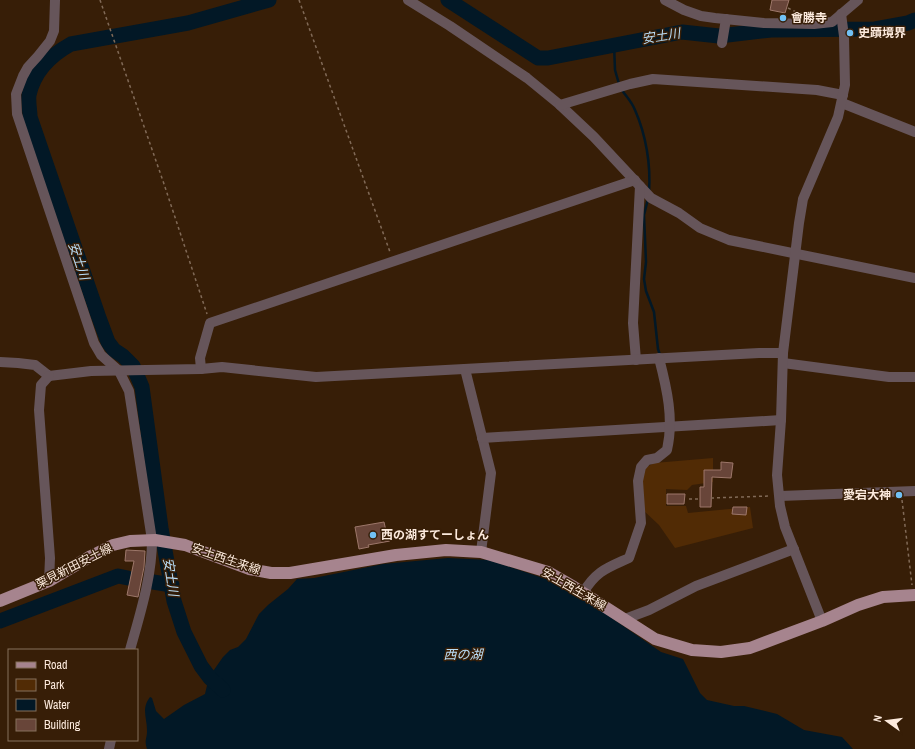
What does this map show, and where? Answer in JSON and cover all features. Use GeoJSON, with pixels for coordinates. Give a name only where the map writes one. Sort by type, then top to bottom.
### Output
{"type":"FeatureCollection","features":[{"type":"Feature","properties":{"kind":"main road","name":"栗見新田安土線"},"geometry":{"type":"LineString","coordinates":[[0,601],[49,581],[113,545],[130,541],[153,540],[174,543]]}},
{"type":"Feature","properties":{"kind":"main road","name":"安土西生来線"},"geometry":{"type":"LineString","coordinates":[[174,543],[186,545],[249,569],[271,573],[290,573],[396,555],[446,550],[481,552],[548,572],[584,593],[655,639],[692,650],[721,652],[750,648],[822,621],[858,604],[883,597],[914,595]]}},
{"type":"Feature","properties":{"kind":"street"},"geometry":{"type":"LineString","coordinates":[[55,0],[54,31],[50,41],[22,76],[16,94],[17,114],[94,343],[101,355],[123,371],[129,391],[153,540],[152,560],[141,612],[130,649]]}},
{"type":"Feature","properties":{"kind":"street"},"geometry":{"type":"LineString","coordinates":[[408,0],[450,26],[527,78],[560,105],[594,137],[651,198],[679,213],[700,228],[729,240],[915,278]]}},
{"type":"Feature","properties":{"kind":"street"},"geometry":{"type":"LineString","coordinates":[[665,0],[684,10],[725,24],[814,24],[832,22],[842,17],[858,0]]}},
{"type":"Feature","properties":{"kind":"street"},"geometry":{"type":"LineString","coordinates":[[822,621],[785,527],[777,475],[783,358],[794,254],[803,199],[838,117],[845,85],[842,17]]}},
{"type":"Feature","properties":{"kind":"street"},"geometry":{"type":"LineString","coordinates":[[722,43],[725,24]]}},
{"type":"Feature","properties":{"kind":"street"},"geometry":{"type":"LineString","coordinates":[[560,105],[626,85],[653,79],[817,90],[842,99],[915,132]]}},
{"type":"Feature","properties":{"kind":"street"},"geometry":{"type":"LineString","coordinates":[[201,369],[200,358],[210,323],[393,261],[640,186]]}},
{"type":"Feature","properties":{"kind":"street"},"geometry":{"type":"LineString","coordinates":[[636,360],[633,323],[640,186]]}},
{"type":"Feature","properties":{"kind":"street"},"geometry":{"type":"LineString","coordinates":[[49,581],[50,558],[39,410],[41,385],[49,376],[90,371],[201,369],[222,367],[316,377],[759,353],[889,377],[915,377]]}},
{"type":"Feature","properties":{"kind":"street"},"geometry":{"type":"LineString","coordinates":[[584,593],[590,582],[601,571],[628,558],[641,523],[638,481],[641,467],[647,460],[657,458],[667,450],[670,439],[670,412],[659,358]]}},
{"type":"Feature","properties":{"kind":"street"},"geometry":{"type":"LineString","coordinates":[[0,362],[35,365],[49,376]]}},
{"type":"Feature","properties":{"kind":"street"},"geometry":{"type":"LineString","coordinates":[[465,369],[491,473],[481,552]]}},
{"type":"Feature","properties":{"kind":"street"},"geometry":{"type":"LineString","coordinates":[[482,438],[781,420]]}},
{"type":"Feature","properties":{"kind":"street"},"geometry":{"type":"LineString","coordinates":[[780,496],[915,491]]}},
{"type":"Feature","properties":{"kind":"street"},"geometry":{"type":"LineString","coordinates":[[625,619],[649,610],[696,586],[794,549]]}},
{"type":"Feature","properties":{"kind":"path"},"geometry":{"type":"LineString","coordinates":[[100,0],[116,42],[210,323]]}},
{"type":"Feature","properties":{"kind":"path"},"geometry":{"type":"LineString","coordinates":[[300,0],[393,261]]}},
{"type":"Feature","properties":{"kind":"path"},"geometry":{"type":"LineString","coordinates":[[788,8],[798,13],[822,14]]}},
{"type":"Feature","properties":{"kind":"path"},"geometry":{"type":"LineString","coordinates":[[901,492],[914,595]]}},
{"type":"Feature","properties":{"kind":"path"},"geometry":{"type":"LineString","coordinates":[[711,498],[780,496]]}},
{"type":"Feature","properties":{"kind":"path"},"geometry":{"type":"LineString","coordinates":[[689,499],[700,498]]}},
{"type":"Feature","properties":{"kind":"green space"},"geometry":{"type":"Polygon","coordinates":[[[713,458],[713,482],[692,485],[687,490],[666,489],[666,506],[686,506],[688,513],[750,507],[753,528],[675,548],[659,525],[642,509],[643,469],[654,463],[713,458]]]}},
{"type":"Feature","properties":{"kind":"water","name":"西の湖"},"geometry":{"type":"Polygon","coordinates":[[[448,558],[489,560],[555,582],[600,610],[661,652],[683,659],[700,693],[707,700],[734,706],[744,706],[777,714],[804,730],[842,737],[853,749],[147,749],[145,709],[147,701],[150,697],[152,698],[156,711],[164,719],[184,705],[205,694],[209,677],[223,657],[230,650],[238,647],[246,639],[259,614],[288,589],[297,579],[314,578],[383,564],[448,558]]]}},
{"type":"Feature","properties":{"kind":"building"},"geometry":{"type":"Polygon","coordinates":[[[772,0],[789,0],[785,13],[770,10],[772,0]]]}},
{"type":"Feature","properties":{"kind":"building"},"geometry":{"type":"Polygon","coordinates":[[[721,462],[733,463],[731,478],[712,477],[711,507],[700,507],[700,487],[704,487],[704,470],[721,470],[721,462]]]}},
{"type":"Feature","properties":{"kind":"building"},"geometry":{"type":"Polygon","coordinates":[[[667,494],[685,494],[684,504],[667,504],[667,494]]]}},
{"type":"Feature","properties":{"kind":"building"},"geometry":{"type":"Polygon","coordinates":[[[733,507],[747,507],[746,515],[732,514],[733,507]]]}},
{"type":"Feature","properties":{"kind":"building","name":"西の湖すてーしょん"},"geometry":{"type":"Polygon","coordinates":[[[384,522],[386,531],[388,530],[390,541],[368,545],[369,547],[359,549],[355,527],[384,522]]]}},
{"type":"Feature","properties":{"kind":"building"},"geometry":{"type":"Polygon","coordinates":[[[126,550],[145,551],[144,567],[138,597],[127,595],[134,561],[125,561],[126,550]]]}},
{"type":"Feature","properties":{"kind":"waterway","name":"安土川"},"geometry":{"type":"LineString","coordinates":[[223,690],[210,678],[201,666],[184,632],[174,601],[161,528],[142,387],[133,366],[123,356],[114,350],[108,342],[30,117],[29,95],[31,87],[44,65],[57,53],[71,44],[188,23],[269,0]]}},
{"type":"Feature","properties":{"kind":"waterway","name":"安土川"},"geometry":{"type":"LineString","coordinates":[[448,0],[538,58],[548,58],[682,32],[719,36],[771,30],[875,29],[908,23],[915,20]]}},
{"type":"Feature","properties":{"kind":"waterway"},"geometry":{"type":"LineString","coordinates":[[614,44],[615,70],[619,84]]}},
{"type":"Feature","properties":{"kind":"waterway"},"geometry":{"type":"LineString","coordinates":[[621,89],[634,107],[645,140],[649,171],[649,192]]}},
{"type":"Feature","properties":{"kind":"waterway"},"geometry":{"type":"LineString","coordinates":[[648,199],[644,215],[646,262],[644,279],[646,291],[654,312],[660,355]]}},
{"type":"Feature","properties":{"kind":"waterway"},"geometry":{"type":"LineString","coordinates":[[0,621],[118,576],[128,578]]}},
{"type":"Feature","properties":{"kind":"waterway"},"geometry":{"type":"LineString","coordinates":[[153,582],[172,585]]}},
{"type":"Feature","properties":{"kind":"place","name":"會勝寺"},"geometry":{"type":"Point","coordinates":[783,18]}},
{"type":"Feature","properties":{"kind":"place","name":"史蹟境界"},"geometry":{"type":"Point","coordinates":[850,33]}},
{"type":"Feature","properties":{"kind":"place","name":"愛宕大神"},"geometry":{"type":"Point","coordinates":[899,495]}},
{"type":"Feature","properties":{"kind":"place","name":"西の湖すてーしょん"},"geometry":{"type":"Point","coordinates":[373,535]}}]}
